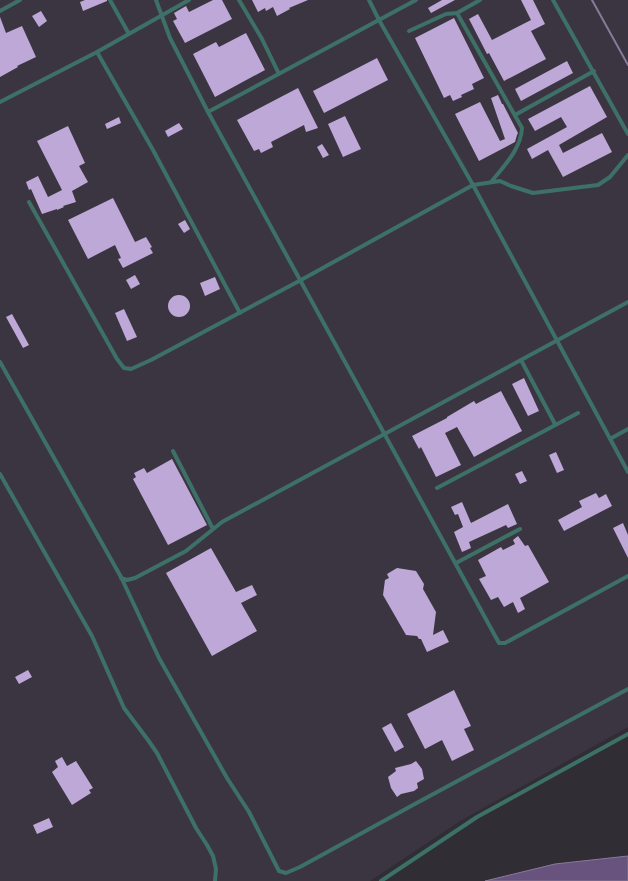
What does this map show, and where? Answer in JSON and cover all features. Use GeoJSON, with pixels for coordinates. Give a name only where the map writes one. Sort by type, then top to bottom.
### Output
{"type":"FeatureCollection","features":[{"type":"Feature","properties":{"kind":"lane"},"geometry":{"type":"LineString","coordinates":[[0,11],[20,0]]}},
{"type":"Feature","properties":{"kind":"lane"},"geometry":{"type":"LineString","coordinates":[[110,0],[129,34]]}},
{"type":"Feature","properties":{"kind":"lane"},"geometry":{"type":"LineString","coordinates":[[156,0],[170,38],[208,112],[499,643],[505,643],[628,576]]}},
{"type":"Feature","properties":{"kind":"lane"},"geometry":{"type":"LineString","coordinates":[[0,102],[98,52],[189,0]]}},
{"type":"Feature","properties":{"kind":"lane"},"geometry":{"type":"LineString","coordinates":[[240,0],[262,39],[279,74]]}},
{"type":"Feature","properties":{"kind":"lane"},"geometry":{"type":"LineString","coordinates":[[369,0],[473,185],[628,472]]}},
{"type":"Feature","properties":{"kind":"lane"},"geometry":{"type":"LineString","coordinates":[[208,112],[416,0]]}},
{"type":"Feature","properties":{"kind":"lane"},"geometry":{"type":"LineString","coordinates":[[409,31],[446,14],[457,13],[480,0]]}},
{"type":"Feature","properties":{"kind":"lane"},"geometry":{"type":"LineString","coordinates":[[553,0],[628,134]]}},
{"type":"Feature","properties":{"kind":"lane"},"geometry":{"type":"LineString","coordinates":[[457,13],[522,128],[522,135],[517,148],[492,182]]}},
{"type":"Feature","properties":{"kind":"lane"},"geometry":{"type":"LineString","coordinates":[[98,52],[153,150],[240,313]]}},
{"type":"Feature","properties":{"kind":"lane"},"geometry":{"type":"LineString","coordinates":[[515,115],[594,72]]}},
{"type":"Feature","properties":{"kind":"lane"},"geometry":{"type":"LineString","coordinates":[[30,202],[117,359],[124,368],[131,369],[240,313],[473,185],[500,181],[533,193],[598,185],[610,177],[628,155]]}},
{"type":"Feature","properties":{"kind":"lane"},"geometry":{"type":"LineString","coordinates":[[121,577],[127,580],[135,578],[186,551],[222,522],[628,302]]}},
{"type":"Feature","properties":{"kind":"lane"},"geometry":{"type":"LineString","coordinates":[[521,360],[555,424]]}},
{"type":"Feature","properties":{"kind":"lane"},"geometry":{"type":"LineString","coordinates":[[0,362],[121,577],[159,658],[249,812],[279,871],[286,873],[307,864],[628,689]]}},
{"type":"Feature","properties":{"kind":"lane"},"geometry":{"type":"LineString","coordinates":[[437,488],[578,413]]}},
{"type":"Feature","properties":{"kind":"lane"},"geometry":{"type":"LineString","coordinates":[[610,439],[628,429]]}},
{"type":"Feature","properties":{"kind":"lane"},"geometry":{"type":"LineString","coordinates":[[173,450],[213,529]]}},
{"type":"Feature","properties":{"kind":"lane"},"geometry":{"type":"LineString","coordinates":[[0,474],[92,636],[124,708],[157,753],[196,828],[213,856],[216,869],[215,881]]}},
{"type":"Feature","properties":{"kind":"lane"},"geometry":{"type":"LineString","coordinates":[[456,563],[520,529]]}},
{"type":"Feature","properties":{"kind":"lane"},"geometry":{"type":"LineString","coordinates":[[381,881],[477,817],[628,734]]}},
{"type":"Feature","properties":{"kind":"shaded area"},"geometry":{"type":"Polygon","coordinates":[[[0,0],[628,0],[628,727],[460,821],[370,881],[0,881],[0,0]]]}},
{"type":"Feature","properties":{"kind":"shaded area"},"geometry":{"type":"Polygon","coordinates":[[[628,856],[628,881],[485,881],[555,864],[628,856]]]}},
{"type":"Feature","properties":{"kind":"building"},"geometry":{"type":"Polygon","coordinates":[[[85,0],[107,1],[83,11],[80,2],[85,0]]]}},
{"type":"Feature","properties":{"kind":"building"},"geometry":{"type":"Polygon","coordinates":[[[213,0],[222,0],[232,19],[185,43],[173,21],[177,19],[174,13],[186,6],[189,12],[213,0]]]}},
{"type":"Feature","properties":{"kind":"building"},"geometry":{"type":"Polygon","coordinates":[[[252,0],[308,0],[289,8],[290,9],[277,16],[273,7],[266,11],[265,8],[258,12],[252,0]]]}},
{"type":"Feature","properties":{"kind":"building"},"geometry":{"type":"Polygon","coordinates":[[[442,0],[455,0],[431,13],[428,8],[442,0]]]}},
{"type":"Feature","properties":{"kind":"building"},"geometry":{"type":"Polygon","coordinates":[[[521,0],[533,0],[545,24],[531,31],[546,59],[504,81],[489,53],[487,54],[469,19],[478,14],[492,40],[531,20],[521,0]]]}},
{"type":"Feature","properties":{"kind":"building"},"geometry":{"type":"Polygon","coordinates":[[[41,11],[47,21],[39,27],[32,16],[41,11]]]}},
{"type":"Feature","properties":{"kind":"building"},"geometry":{"type":"Polygon","coordinates":[[[0,17],[6,33],[22,26],[36,57],[17,66],[18,67],[0,77],[0,17]]]}},
{"type":"Feature","properties":{"kind":"building"},"geometry":{"type":"Polygon","coordinates":[[[454,18],[484,78],[472,84],[474,89],[461,95],[462,97],[453,101],[450,95],[444,98],[415,38],[454,18]]]}},
{"type":"Feature","properties":{"kind":"building"},"geometry":{"type":"Polygon","coordinates":[[[246,33],[265,70],[215,97],[193,54],[216,42],[219,47],[246,33]]]}},
{"type":"Feature","properties":{"kind":"building"},"geometry":{"type":"Polygon","coordinates":[[[377,58],[388,80],[324,113],[313,91],[377,58]]]}},
{"type":"Feature","properties":{"kind":"building"},"geometry":{"type":"Polygon","coordinates":[[[567,61],[573,73],[521,101],[515,89],[567,61]]]}},
{"type":"Feature","properties":{"kind":"building"},"geometry":{"type":"Polygon","coordinates":[[[590,86],[607,117],[559,145],[563,153],[602,133],[612,152],[563,177],[548,150],[532,159],[527,149],[567,127],[561,117],[535,131],[528,119],[590,86]]]}},
{"type":"Feature","properties":{"kind":"building"},"geometry":{"type":"Polygon","coordinates":[[[298,88],[318,128],[306,132],[304,125],[271,142],[273,147],[261,153],[259,149],[254,151],[237,120],[298,88]]]}},
{"type":"Feature","properties":{"kind":"building"},"geometry":{"type":"Polygon","coordinates":[[[498,95],[518,133],[515,142],[479,161],[455,114],[480,102],[500,141],[505,139],[491,98],[498,95]]]}},
{"type":"Feature","properties":{"kind":"building"},"geometry":{"type":"Polygon","coordinates":[[[345,116],[361,149],[343,157],[328,124],[345,116]]]}},
{"type":"Feature","properties":{"kind":"building"},"geometry":{"type":"Polygon","coordinates":[[[119,117],[121,123],[107,129],[105,124],[119,117]]]}},
{"type":"Feature","properties":{"kind":"building"},"geometry":{"type":"Polygon","coordinates":[[[179,123],[183,129],[168,137],[165,131],[179,123]]]}},
{"type":"Feature","properties":{"kind":"building"},"geometry":{"type":"Polygon","coordinates":[[[68,126],[85,163],[79,166],[88,182],[72,191],[76,202],[63,206],[64,207],[57,210],[42,214],[31,189],[29,190],[26,182],[38,176],[48,197],[62,190],[37,141],[68,126]]]}},
{"type":"Feature","properties":{"kind":"building"},"geometry":{"type":"Polygon","coordinates":[[[322,144],[329,155],[323,158],[317,147],[322,144]]]}},
{"type":"Feature","properties":{"kind":"building"},"geometry":{"type":"Polygon","coordinates":[[[113,198],[135,242],[146,237],[152,247],[150,248],[153,253],[123,268],[118,259],[121,258],[115,245],[88,259],[68,220],[113,198]]]}},
{"type":"Feature","properties":{"kind":"building"},"geometry":{"type":"Polygon","coordinates":[[[185,220],[190,229],[184,233],[178,224],[185,220]]]}},
{"type":"Feature","properties":{"kind":"building"},"geometry":{"type":"Polygon","coordinates":[[[135,275],[140,284],[131,289],[126,280],[135,275]]]}},
{"type":"Feature","properties":{"kind":"building"},"geometry":{"type":"Polygon","coordinates":[[[215,277],[220,289],[205,296],[200,283],[215,277]]]}},
{"type":"Feature","properties":{"kind":"building"},"geometry":{"type":"Polygon","coordinates":[[[179,295],[187,298],[190,306],[187,314],[179,317],[171,314],[168,306],[171,298],[179,295]]]}},
{"type":"Feature","properties":{"kind":"building"},"geometry":{"type":"Polygon","coordinates":[[[124,309],[137,337],[127,341],[115,313],[124,309]]]}},
{"type":"Feature","properties":{"kind":"building"},"geometry":{"type":"Polygon","coordinates":[[[12,314],[29,345],[23,348],[6,317],[12,314]]]}},
{"type":"Feature","properties":{"kind":"building"},"geometry":{"type":"Polygon","coordinates":[[[524,378],[539,411],[528,416],[512,384],[524,378]]]}},
{"type":"Feature","properties":{"kind":"building"},"geometry":{"type":"Polygon","coordinates":[[[501,391],[522,431],[474,457],[457,427],[445,433],[461,465],[436,477],[421,447],[419,449],[412,436],[447,418],[474,401],[476,404],[501,391]]]}},
{"type":"Feature","properties":{"kind":"building"},"geometry":{"type":"Polygon","coordinates":[[[556,452],[564,470],[557,473],[549,455],[556,452]]]}},
{"type":"Feature","properties":{"kind":"building"},"geometry":{"type":"Polygon","coordinates":[[[172,459],[207,525],[168,545],[133,479],[136,477],[134,473],[144,468],[147,473],[172,459]]]}},
{"type":"Feature","properties":{"kind":"building"},"geometry":{"type":"Polygon","coordinates":[[[522,471],[527,481],[520,484],[515,474],[522,471]]]}},
{"type":"Feature","properties":{"kind":"building"},"geometry":{"type":"Polygon","coordinates":[[[596,493],[599,498],[606,494],[612,506],[564,531],[558,520],[582,507],[579,501],[596,493]]]}},
{"type":"Feature","properties":{"kind":"building"},"geometry":{"type":"Polygon","coordinates":[[[462,502],[471,523],[508,504],[517,524],[508,528],[506,525],[469,542],[471,548],[462,552],[454,532],[463,527],[458,514],[455,515],[451,507],[462,502]]]}},
{"type":"Feature","properties":{"kind":"building"},"geometry":{"type":"Polygon","coordinates":[[[623,523],[628,535],[628,558],[613,528],[623,523]]]}},
{"type":"Feature","properties":{"kind":"building"},"geometry":{"type":"Polygon","coordinates":[[[518,536],[525,546],[528,545],[549,582],[520,598],[525,609],[518,613],[513,602],[504,607],[498,597],[491,600],[479,579],[486,576],[478,560],[501,547],[503,550],[515,544],[513,540],[518,536]]]}},
{"type":"Feature","properties":{"kind":"building"},"geometry":{"type":"Polygon","coordinates":[[[211,548],[236,592],[252,585],[257,595],[241,603],[257,631],[212,656],[166,573],[211,548]]]}},
{"type":"Feature","properties":{"kind":"building"},"geometry":{"type":"Polygon","coordinates":[[[397,568],[416,571],[424,584],[423,589],[436,612],[433,635],[443,630],[449,642],[427,652],[421,639],[417,636],[406,635],[383,595],[385,580],[389,578],[387,574],[397,568]]]}},
{"type":"Feature","properties":{"kind":"building"},"geometry":{"type":"Polygon","coordinates":[[[28,670],[32,677],[19,684],[15,677],[28,670]]]}},
{"type":"Feature","properties":{"kind":"building"},"geometry":{"type":"Polygon","coordinates":[[[454,690],[471,726],[464,729],[474,750],[452,761],[442,740],[425,749],[407,714],[454,690]]]}},
{"type":"Feature","properties":{"kind":"building"},"geometry":{"type":"Polygon","coordinates":[[[391,723],[404,747],[395,752],[382,728],[391,723]]]}},
{"type":"Feature","properties":{"kind":"building"},"geometry":{"type":"Polygon","coordinates":[[[62,757],[67,766],[76,761],[93,788],[89,790],[91,793],[72,805],[52,772],[58,767],[55,761],[62,757]]]}},
{"type":"Feature","properties":{"kind":"building"},"geometry":{"type":"Polygon","coordinates":[[[416,761],[422,769],[424,779],[417,783],[418,788],[414,791],[401,794],[397,797],[391,788],[388,777],[396,771],[395,768],[411,764],[416,761]]]}},
{"type":"Feature","properties":{"kind":"building"},"geometry":{"type":"Polygon","coordinates":[[[49,818],[53,827],[37,834],[33,825],[49,818]]]}},
{"type":"Feature","properties":{"kind":"waterway"},"geometry":{"type":"LineString","coordinates":[[592,0],[628,65]]}}]}
